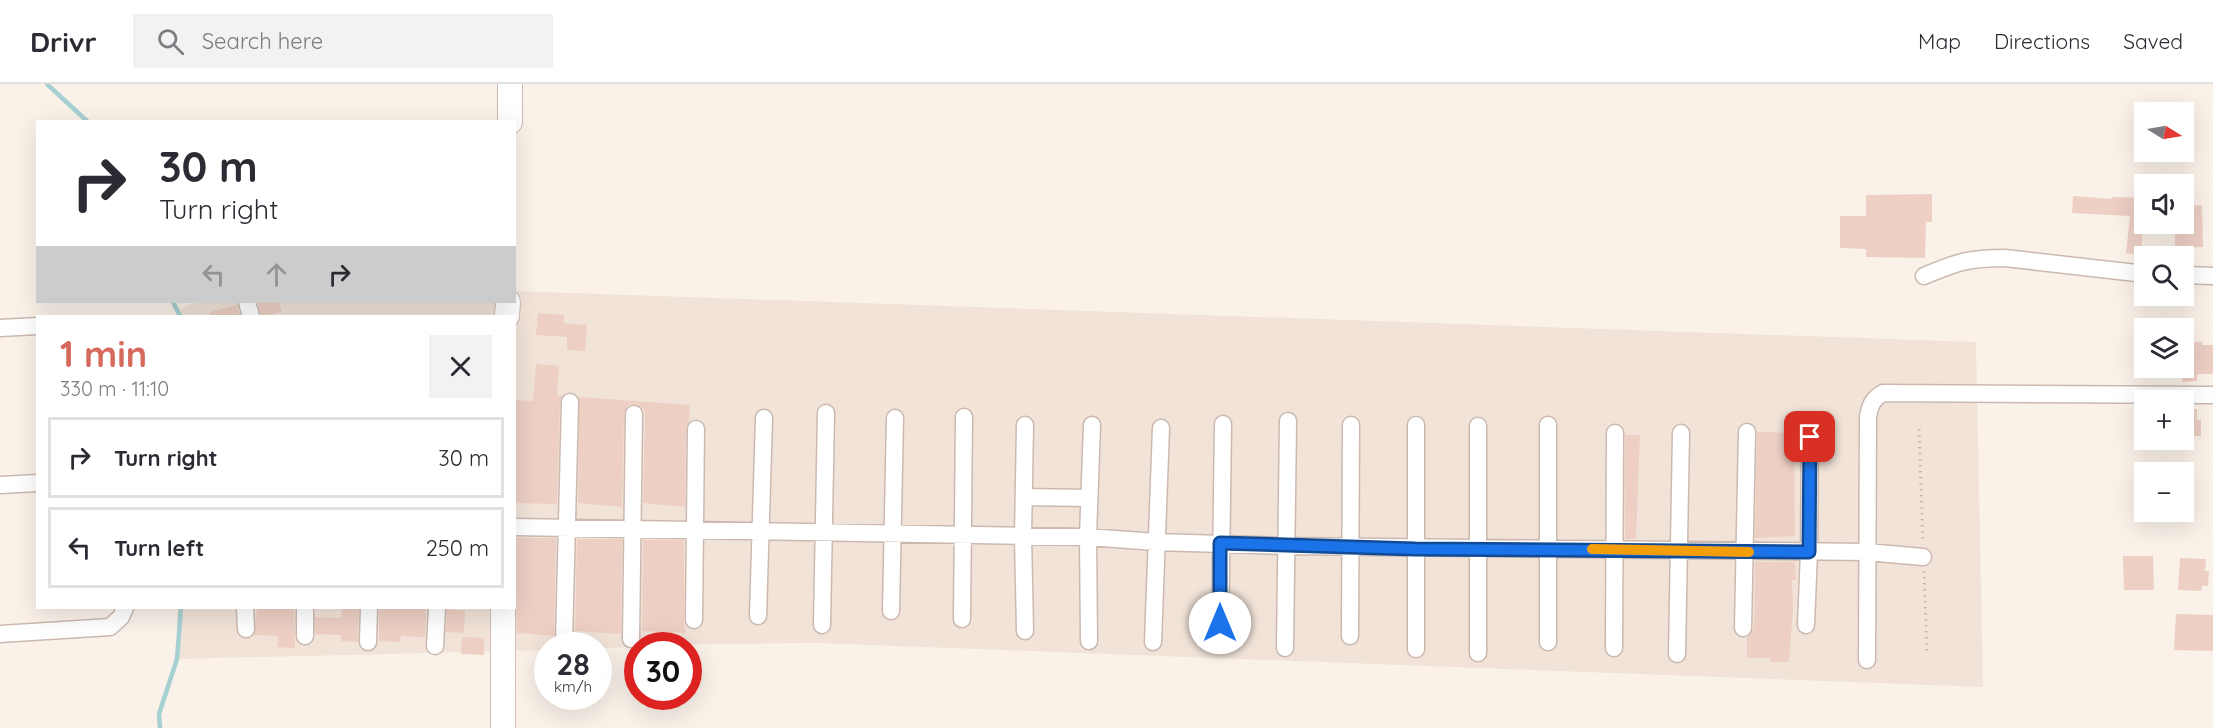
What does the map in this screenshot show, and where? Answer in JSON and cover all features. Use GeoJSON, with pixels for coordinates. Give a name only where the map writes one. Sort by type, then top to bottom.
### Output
{"type":"FeatureCollection","features":[{"type":"Feature","properties":{"kind":"street"},"geometry":{"type":"LineString","coordinates":[[510,84],[510,120]]}},
{"type":"Feature","properties":{"kind":"street"},"geometry":{"type":"LineString","coordinates":[[1924,276],[1963,260],[1983,258],[2006,258],[2134,273]]}},
{"type":"Feature","properties":{"kind":"street"},"geometry":{"type":"LineString","coordinates":[[2194,275],[2213,276]]}},
{"type":"Feature","properties":{"kind":"street"},"geometry":{"type":"LineString","coordinates":[[0,328],[36,326]]}},
{"type":"Feature","properties":{"kind":"street"},"geometry":{"type":"LineString","coordinates":[[1867,660],[1868,417],[1870,405],[1875,397],[1883,393],[2213,395]]}},
{"type":"Feature","properties":{"kind":"street"},"geometry":{"type":"LineString","coordinates":[[564,632],[570,402]]}},
{"type":"Feature","properties":{"kind":"street"},"geometry":{"type":"LineString","coordinates":[[822,625],[826,413]]}},
{"type":"Feature","properties":{"kind":"street"},"geometry":{"type":"LineString","coordinates":[[631,632],[634,414]]}},
{"type":"Feature","properties":{"kind":"street"},"geometry":{"type":"LineString","coordinates":[[962,619],[964,417]]}},
{"type":"Feature","properties":{"kind":"street"},"geometry":{"type":"LineString","coordinates":[[758,616],[764,418]]}},
{"type":"Feature","properties":{"kind":"street"},"geometry":{"type":"LineString","coordinates":[[891,610],[895,418]]}},
{"type":"Feature","properties":{"kind":"street"},"geometry":{"type":"LineString","coordinates":[[1285,648],[1288,421]]}},
{"type":"Feature","properties":{"kind":"street"},"geometry":{"type":"LineString","coordinates":[[1089,641],[1088,537],[1092,424]]}},
{"type":"Feature","properties":{"kind":"street"},"geometry":{"type":"LineString","coordinates":[[1220,643],[1222,424]]}},
{"type":"Feature","properties":{"kind":"street"},"geometry":{"type":"LineString","coordinates":[[1025,425],[1023,536],[1025,631]]}},
{"type":"Feature","properties":{"kind":"street"},"geometry":{"type":"LineString","coordinates":[[1350,636],[1352,425]]}},
{"type":"Feature","properties":{"kind":"street"},"geometry":{"type":"LineString","coordinates":[[1416,425],[1416,649]]}},
{"type":"Feature","properties":{"kind":"street"},"geometry":{"type":"LineString","coordinates":[[1478,426],[1478,653]]}},
{"type":"Feature","properties":{"kind":"street"},"geometry":{"type":"LineString","coordinates":[[1548,426],[1550,548],[1548,642]]}},
{"type":"Feature","properties":{"kind":"street"},"geometry":{"type":"LineString","coordinates":[[694,620],[696,429]]}},
{"type":"Feature","properties":{"kind":"street"},"geometry":{"type":"LineString","coordinates":[[1153,642],[1161,429]]}},
{"type":"Feature","properties":{"kind":"street"},"geometry":{"type":"LineString","coordinates":[[1743,628],[1747,432]]}},
{"type":"Feature","properties":{"kind":"street"},"geometry":{"type":"LineString","coordinates":[[1614,648],[1615,433]]}},
{"type":"Feature","properties":{"kind":"street"},"geometry":{"type":"LineString","coordinates":[[1677,654],[1681,433]]}},
{"type":"Feature","properties":{"kind":"street"},"geometry":{"type":"LineString","coordinates":[[1806,625],[1810,437]]}},
{"type":"Feature","properties":{"kind":"street"},"geometry":{"type":"LineString","coordinates":[[0,485],[36,483]]}},
{"type":"Feature","properties":{"kind":"street"},"geometry":{"type":"LineString","coordinates":[[1024,497],[1089,498]]}},
{"type":"Feature","properties":{"kind":"street"},"geometry":{"type":"LineString","coordinates":[[516,527],[632,531],[1088,537],[1156,542],[1415,549],[1550,548],[1678,552],[1866,552],[1923,557]]}},
{"type":"Feature","properties":{"kind":"street"},"geometry":{"type":"LineString","coordinates":[[0,634],[110,627],[121,617],[125,609]]}},
{"type":"Feature","properties":{"kind":"street"},"geometry":{"type":"LineString","coordinates":[[245,609],[246,629]]}},
{"type":"Feature","properties":{"kind":"street"},"geometry":{"type":"LineString","coordinates":[[305,609],[305,636]]}},
{"type":"Feature","properties":{"kind":"street"},"geometry":{"type":"LineString","coordinates":[[368,642],[369,609]]}},
{"type":"Feature","properties":{"kind":"street"},"geometry":{"type":"LineString","coordinates":[[435,646],[437,609]]}},
{"type":"Feature","properties":{"kind":"street"},"geometry":{"type":"LineString","coordinates":[[503,609],[503,728]]}},
{"type":"Feature","properties":{"kind":"shaded area"},"geometry":{"type":"Polygon","coordinates":[[[516,291],[1976,342],[1983,687],[817,643],[702,644],[702,632],[624,632],[624,647],[612,648],[612,632],[534,632],[534,650],[177,659],[177,609],[516,609],[516,315],[177,315],[177,310],[194,303],[516,303],[516,291]]]}},
{"type":"Feature","properties":{"kind":"building"},"geometry":{"type":"Polygon","coordinates":[[[1932,194],[1932,222],[1926,222],[1925,258],[1866,257],[1866,249],[1840,248],[1840,216],[1866,216],[1866,195],[1932,194]]]}},
{"type":"Feature","properties":{"kind":"building"},"geometry":{"type":"Polygon","coordinates":[[[2073,196],[2112,199],[2112,197],[2134,198],[2134,234],[2142,234],[2142,246],[2134,246],[2134,254],[2126,253],[2130,216],[2072,213],[2073,196]]]}},
{"type":"Feature","properties":{"kind":"building"},"geometry":{"type":"Polygon","coordinates":[[[2194,205],[2202,205],[2203,247],[2175,246],[2175,234],[2194,234],[2194,205]]]}},
{"type":"Feature","properties":{"kind":"building"},"geometry":{"type":"Polygon","coordinates":[[[258,303],[279,303],[282,312],[261,315],[258,303]]]}},
{"type":"Feature","properties":{"kind":"building"},"geometry":{"type":"Polygon","coordinates":[[[237,305],[240,315],[211,315],[210,312],[237,305]]]}},
{"type":"Feature","properties":{"kind":"building"},"geometry":{"type":"Polygon","coordinates":[[[538,313],[564,315],[563,323],[587,325],[585,351],[567,350],[567,337],[536,335],[538,313]]]}},
{"type":"Feature","properties":{"kind":"building"},"geometry":{"type":"Polygon","coordinates":[[[2194,342],[2213,345],[2213,374],[2197,374],[2197,381],[2182,382],[2182,378],[2194,378],[2194,342]]]}},
{"type":"Feature","properties":{"kind":"building"},"geometry":{"type":"Polygon","coordinates":[[[536,364],[559,366],[557,395],[562,396],[557,504],[516,503],[516,400],[533,401],[536,364]]]}},
{"type":"Feature","properties":{"kind":"building"},"geometry":{"type":"Polygon","coordinates":[[[579,397],[690,405],[689,422],[686,429],[685,507],[643,503],[645,414],[643,408],[635,404],[628,405],[624,414],[622,507],[578,503],[579,397]]]}},
{"type":"Feature","properties":{"kind":"building"},"geometry":{"type":"Polygon","coordinates":[[[2194,409],[2197,409],[2197,420],[2201,420],[2201,436],[2194,436],[2194,409]]]}},
{"type":"Feature","properties":{"kind":"building"},"geometry":{"type":"Polygon","coordinates":[[[1757,432],[1794,433],[1795,536],[1755,538],[1757,432]]]}},
{"type":"Feature","properties":{"kind":"building"},"geometry":{"type":"Polygon","coordinates":[[[1625,435],[1640,435],[1636,539],[1625,539],[1625,435]]]}},
{"type":"Feature","properties":{"kind":"building"},"geometry":{"type":"Polygon","coordinates":[[[516,538],[556,538],[554,632],[534,632],[534,634],[517,633],[516,538]]]}},
{"type":"Feature","properties":{"kind":"building"},"geometry":{"type":"Polygon","coordinates":[[[577,539],[622,539],[621,634],[575,631],[577,539]]]}},
{"type":"Feature","properties":{"kind":"building"},"geometry":{"type":"Polygon","coordinates":[[[643,540],[684,540],[686,632],[642,631],[643,540]]]}},
{"type":"Feature","properties":{"kind":"building"},"geometry":{"type":"Polygon","coordinates":[[[2123,556],[2153,556],[2154,590],[2124,590],[2123,556]]]}},
{"type":"Feature","properties":{"kind":"building"},"geometry":{"type":"Polygon","coordinates":[[[2180,558],[2206,559],[2205,571],[2209,571],[2208,586],[2202,586],[2201,591],[2178,590],[2180,558]]]}},
{"type":"Feature","properties":{"kind":"building"},"geometry":{"type":"Polygon","coordinates":[[[1755,562],[1795,562],[1796,580],[1792,580],[1793,609],[1789,662],[1770,662],[1770,658],[1747,658],[1747,638],[1754,628],[1755,562]]]}},
{"type":"Feature","properties":{"kind":"building"},"geometry":{"type":"Polygon","coordinates":[[[257,609],[294,609],[295,648],[277,647],[278,636],[254,635],[257,609]]]}},
{"type":"Feature","properties":{"kind":"building"},"geometry":{"type":"Polygon","coordinates":[[[342,609],[359,609],[358,642],[341,641],[341,635],[315,634],[315,617],[341,618],[342,609]]]}},
{"type":"Feature","properties":{"kind":"building"},"geometry":{"type":"Polygon","coordinates":[[[379,609],[426,609],[425,637],[401,636],[400,642],[379,641],[379,609]]]}},
{"type":"Feature","properties":{"kind":"building"},"geometry":{"type":"Polygon","coordinates":[[[447,609],[465,611],[464,633],[446,632],[447,609]]]}},
{"type":"Feature","properties":{"kind":"building"},"geometry":{"type":"Polygon","coordinates":[[[2176,614],[2213,615],[2213,651],[2174,650],[2176,614]]]}},
{"type":"Feature","properties":{"kind":"building"},"geometry":{"type":"Polygon","coordinates":[[[462,637],[484,638],[484,655],[461,654],[462,637]]]}},
{"type":"Feature","properties":{"kind":"waterway"},"geometry":{"type":"LineString","coordinates":[[47,84],[86,120]]}},
{"type":"Feature","properties":{"kind":"waterway"},"geometry":{"type":"LineString","coordinates":[[174,303],[180,315]]}},
{"type":"Feature","properties":{"kind":"waterway"},"geometry":{"type":"LineString","coordinates":[[160,728],[159,714],[177,659],[181,609]]}},
{"type":"Feature","properties":{"kind":"slow traffic"},"geometry":{"type":"LineString","coordinates":[[1592,549],[1749,552]]}},
{"type":"Feature","properties":{"kind":"route"},"geometry":{"type":"LineString","coordinates":[[1220,623],[1220,543],[1415,549],[1550,548],[1678,552],[1809,552],[1810,437]]}}]}
